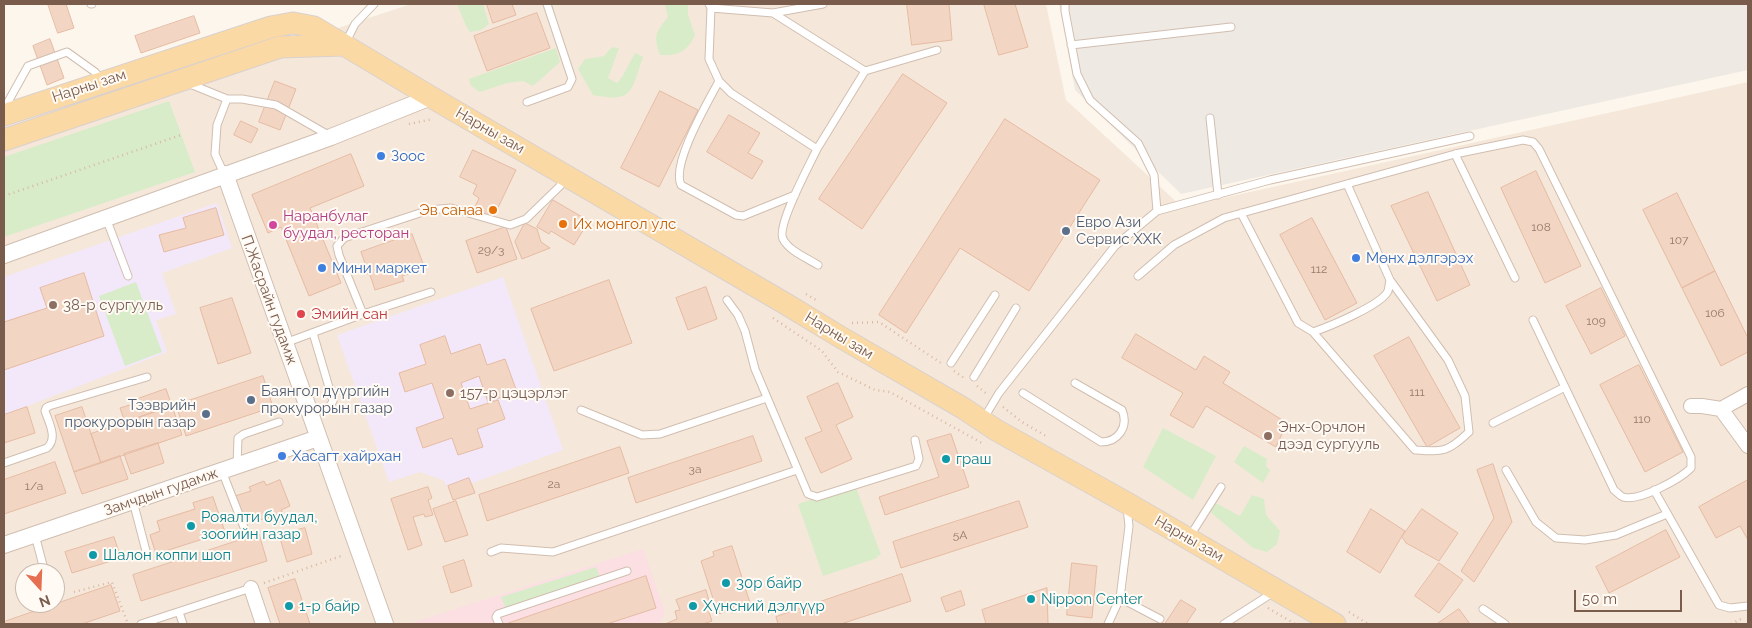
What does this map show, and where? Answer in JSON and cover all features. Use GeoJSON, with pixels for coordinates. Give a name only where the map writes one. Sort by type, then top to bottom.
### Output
{"type":"FeatureCollection","features":[{"type":"Feature","properties":{"kind":"main road","name":"Нарны зам"},"geometry":{"type":"LineString","coordinates":[[4,115],[271,26],[293,23],[314,27],[963,408],[996,430],[1127,503],[1335,624]]}},
{"type":"Feature","properties":{"kind":"main road","name":"Нарны зам"},"geometry":{"type":"LineString","coordinates":[[4,140],[280,46],[344,45]]}},
{"type":"Feature","properties":{"kind":"street"},"geometry":{"type":"LineString","coordinates":[[4,255],[331,136],[432,97]]}},
{"type":"Feature","properties":{"kind":"street","name":"П.Жасрайн гудамж"},"geometry":{"type":"LineString","coordinates":[[224,174],[385,624]]}},
{"type":"Feature","properties":{"kind":"street"},"geometry":{"type":"LineString","coordinates":[[1691,406],[1721,409],[1748,394]]}},
{"type":"Feature","properties":{"kind":"street"},"geometry":{"type":"LineString","coordinates":[[1721,409],[1748,446]]}},
{"type":"Feature","properties":{"kind":"street","name":"Замчдын гудамж"},"geometry":{"type":"LineString","coordinates":[[4,545],[318,438]]}},
{"type":"Feature","properties":{"kind":"street"},"geometry":{"type":"LineString","coordinates":[[251,588],[263,624]]}},
{"type":"Feature","properties":{"kind":"lane"},"geometry":{"type":"LineString","coordinates":[[344,45],[355,24],[374,4]]}},
{"type":"Feature","properties":{"kind":"lane"},"geometry":{"type":"LineString","coordinates":[[527,102],[568,86],[572,79],[547,4]]}},
{"type":"Feature","properties":{"kind":"lane"},"geometry":{"type":"LineString","coordinates":[[817,149],[731,93],[719,81],[709,59],[710,6],[773,13],[824,4]]}},
{"type":"Feature","properties":{"kind":"lane"},"geometry":{"type":"LineString","coordinates":[[1065,4],[1077,74],[1090,100],[1138,143],[1154,174],[1157,210]]}},
{"type":"Feature","properties":{"kind":"lane"},"geometry":{"type":"LineString","coordinates":[[773,13],[865,71]]}},
{"type":"Feature","properties":{"kind":"lane"},"geometry":{"type":"LineString","coordinates":[[1071,44],[1231,27]]}},
{"type":"Feature","properties":{"kind":"lane"},"geometry":{"type":"LineString","coordinates":[[818,265],[789,246],[782,238],[782,227],[817,149],[865,71],[937,50]]}},
{"type":"Feature","properties":{"kind":"lane"},"geometry":{"type":"LineString","coordinates":[[4,110],[28,66],[68,52],[95,72],[103,81]]}},
{"type":"Feature","properties":{"kind":"lane"},"geometry":{"type":"LineString","coordinates":[[181,80],[227,99],[242,98],[276,105],[331,136]]}},
{"type":"Feature","properties":{"kind":"lane"},"geometry":{"type":"LineString","coordinates":[[719,81],[686,147],[678,179],[681,185],[736,215],[743,216],[795,195]]}},
{"type":"Feature","properties":{"kind":"lane"},"geometry":{"type":"LineString","coordinates":[[224,174],[215,154],[217,125],[227,99]]}},
{"type":"Feature","properties":{"kind":"lane"},"geometry":{"type":"LineString","coordinates":[[1210,118],[1218,194]]}},
{"type":"Feature","properties":{"kind":"lane"},"geometry":{"type":"LineString","coordinates":[[982,421],[999,393],[1115,246],[1157,210],[1270,180],[1470,136]]}},
{"type":"Feature","properties":{"kind":"lane"},"geometry":{"type":"LineString","coordinates":[[1138,276],[1174,245],[1224,218],[1455,154],[1523,140],[1533,142],[1539,149],[1691,457],[1691,468],[1684,475],[1654,490],[1632,498],[1622,497],[1614,490],[1533,320]]}},
{"type":"Feature","properties":{"kind":"lane"},"geometry":{"type":"LineString","coordinates":[[1455,154],[1515,278]]}},
{"type":"Feature","properties":{"kind":"lane"},"geometry":{"type":"LineString","coordinates":[[363,314],[339,255],[337,246],[344,238],[429,210],[451,208],[510,225],[526,219],[560,186],[565,175]]}},
{"type":"Feature","properties":{"kind":"lane"},"geometry":{"type":"LineString","coordinates":[[1241,213],[1298,323],[1313,332],[1415,450],[1440,452],[1456,444],[1469,432],[1466,396],[1448,360],[1390,280],[1347,184]]}},
{"type":"Feature","properties":{"kind":"lane"},"geometry":{"type":"LineString","coordinates":[[106,218],[128,276]]}},
{"type":"Feature","properties":{"kind":"lane"},"geometry":{"type":"LineString","coordinates":[[1313,332],[1327,328],[1376,303],[1388,292],[1390,280]]}},
{"type":"Feature","properties":{"kind":"lane"},"geometry":{"type":"LineString","coordinates":[[285,344],[363,314],[431,292]]}},
{"type":"Feature","properties":{"kind":"lane"},"geometry":{"type":"LineString","coordinates":[[950,363],[995,295]]}},
{"type":"Feature","properties":{"kind":"lane"},"geometry":{"type":"LineString","coordinates":[[727,300],[738,315],[745,331],[755,369],[808,494],[817,497],[916,466],[919,460],[915,440]]}},
{"type":"Feature","properties":{"kind":"lane"},"geometry":{"type":"LineString","coordinates":[[974,378],[1016,308]]}},
{"type":"Feature","properties":{"kind":"lane"},"geometry":{"type":"LineString","coordinates":[[310,415],[330,406],[333,401],[313,333]]}},
{"type":"Feature","properties":{"kind":"lane"},"geometry":{"type":"LineString","coordinates":[[4,463],[51,445],[53,437],[45,411],[49,406],[147,377]]}},
{"type":"Feature","properties":{"kind":"lane"},"geometry":{"type":"LineString","coordinates":[[1023,393],[1101,442],[1109,442],[1118,437],[1124,423],[1122,410],[1074,383]]}},
{"type":"Feature","properties":{"kind":"lane"},"geometry":{"type":"LineString","coordinates":[[1493,423],[1565,387]]}},
{"type":"Feature","properties":{"kind":"lane"},"geometry":{"type":"LineString","coordinates":[[581,410],[642,435],[660,434],[767,398]]}},
{"type":"Feature","properties":{"kind":"lane"},"geometry":{"type":"LineString","coordinates":[[237,466],[238,438],[244,434],[279,422]]}},
{"type":"Feature","properties":{"kind":"lane"},"geometry":{"type":"LineString","coordinates":[[491,552],[502,548],[553,552],[797,470]]}},
{"type":"Feature","properties":{"kind":"lane"},"geometry":{"type":"LineString","coordinates":[[1506,470],[1536,522],[1556,538],[1585,540],[1616,535],[1667,514]]}},
{"type":"Feature","properties":{"kind":"lane"},"geometry":{"type":"LineString","coordinates":[[222,471],[246,536]]}},
{"type":"Feature","properties":{"kind":"lane"},"geometry":{"type":"LineString","coordinates":[[1188,538],[1221,488]]}},
{"type":"Feature","properties":{"kind":"lane"},"geometry":{"type":"LineString","coordinates":[[1654,490],[1719,605],[1730,608],[1748,606]]}},
{"type":"Feature","properties":{"kind":"lane"},"geometry":{"type":"LineString","coordinates":[[133,501],[147,555]]}},
{"type":"Feature","properties":{"kind":"lane"},"geometry":{"type":"LineString","coordinates":[[1108,624],[1120,598],[1129,526],[1127,503]]}},
{"type":"Feature","properties":{"kind":"lane"},"geometry":{"type":"LineString","coordinates":[[35,534],[43,563]]}},
{"type":"Feature","properties":{"kind":"lane"},"geometry":{"type":"LineString","coordinates":[[499,624],[496,617],[498,614],[627,571]]}},
{"type":"Feature","properties":{"kind":"lane"},"geometry":{"type":"LineString","coordinates":[[142,624],[251,588]]}},
{"type":"Feature","properties":{"kind":"lane"},"geometry":{"type":"LineString","coordinates":[[1224,624],[1277,590]]}},
{"type":"Feature","properties":{"kind":"lane"},"geometry":{"type":"LineString","coordinates":[[1120,598],[1160,619]]}},
{"type":"Feature","properties":{"kind":"lane"},"geometry":{"type":"LineString","coordinates":[[1484,609],[1505,624]]}},
{"type":"Feature","properties":{"kind":"lane"},"geometry":{"type":"LineString","coordinates":[[179,612],[183,624]]}},
{"type":"Feature","properties":{"kind":"path"},"geometry":{"type":"LineString","coordinates":[[408,124],[439,118]]}},
{"type":"Feature","properties":{"kind":"path"},"geometry":{"type":"LineString","coordinates":[[4,196],[181,134]]}},
{"type":"Feature","properties":{"kind":"path"},"geometry":{"type":"LineString","coordinates":[[767,314],[822,350],[838,372],[875,390],[890,392],[984,444]]}},
{"type":"Feature","properties":{"kind":"path"},"geometry":{"type":"LineString","coordinates":[[251,588],[359,550]]}},
{"type":"Feature","properties":{"kind":"path"},"geometry":{"type":"LineString","coordinates":[[74,592],[112,582],[128,624]]}},
{"type":"Feature","properties":{"kind":"path"},"geometry":{"type":"LineString","coordinates":[[1260,602],[1295,624]]}},
{"type":"Feature","properties":{"kind":"path"},"geometry":{"type":"LineString","coordinates":[[1731,624],[1748,616]]}},
{"type":"Feature","properties":{"kind":"shaded area"},"geometry":{"type":"Polygon","coordinates":[[[411,4],[1046,4],[1066,100],[1182,207],[1748,82],[1748,624],[4,624],[4,138],[411,4]]]}},
{"type":"Feature","properties":{"kind":"shaded area"},"geometry":{"type":"Polygon","coordinates":[[[1059,4],[1748,4],[1748,70],[1181,194],[1075,90],[1059,4]]]}},
{"type":"Feature","properties":{"kind":"shaded area","name":"38-р сургууль"},"geometry":{"type":"Polygon","coordinates":[[[217,203],[232,248],[162,273],[176,314],[156,320],[167,352],[4,415],[4,277],[217,203]]]}},
{"type":"Feature","properties":{"kind":"shaded area","name":"157-р цэцэрлэг"},"geometry":{"type":"Polygon","coordinates":[[[503,277],[563,450],[450,491],[443,480],[420,472],[389,482],[337,335],[503,277]]]}},
{"type":"Feature","properties":{"kind":"shaded area"},"geometry":{"type":"Polygon","coordinates":[[[643,549],[665,612],[660,624],[411,623],[643,549]]]}},
{"type":"Feature","properties":{"kind":"green space"},"geometry":{"type":"Polygon","coordinates":[[[457,4],[483,4],[489,24],[481,30],[470,32],[457,4]]]}},
{"type":"Feature","properties":{"kind":"green space"},"geometry":{"type":"Polygon","coordinates":[[[665,4],[688,4],[688,15],[695,35],[685,49],[672,55],[660,55],[656,38],[658,30],[668,17],[665,4]]]}},
{"type":"Feature","properties":{"kind":"green space"},"geometry":{"type":"Polygon","coordinates":[[[612,47],[619,48],[608,78],[617,83],[635,53],[643,57],[633,86],[629,92],[616,97],[593,95],[578,69],[585,59],[604,56],[612,47]]]}},
{"type":"Feature","properties":{"kind":"green space"},"geometry":{"type":"Polygon","coordinates":[[[556,48],[560,62],[533,86],[523,81],[507,83],[480,92],[471,86],[469,79],[556,48]]]}},
{"type":"Feature","properties":{"kind":"green space"},"geometry":{"type":"Polygon","coordinates":[[[169,101],[195,172],[4,237],[4,157],[169,101]]]}},
{"type":"Feature","properties":{"kind":"green space"},"geometry":{"type":"Polygon","coordinates":[[[136,282],[162,352],[125,366],[99,296],[136,282]]]}},
{"type":"Feature","properties":{"kind":"green space"},"geometry":{"type":"Polygon","coordinates":[[[1163,428],[1216,456],[1193,500],[1143,467],[1163,428]]]}},
{"type":"Feature","properties":{"kind":"green space"},"geometry":{"type":"Polygon","coordinates":[[[1244,446],[1267,459],[1266,466],[1270,470],[1263,483],[1234,462],[1244,446]]]}},
{"type":"Feature","properties":{"kind":"green space"},"geometry":{"type":"Polygon","coordinates":[[[855,485],[881,555],[823,576],[798,504],[855,485]]]}},
{"type":"Feature","properties":{"kind":"green space"},"geometry":{"type":"Polygon","coordinates":[[[1252,495],[1264,499],[1266,515],[1280,531],[1277,544],[1267,552],[1253,548],[1208,510],[1214,502],[1240,516],[1252,495]]]}},
{"type":"Feature","properties":{"kind":"green space"},"geometry":{"type":"Polygon","coordinates":[[[596,567],[600,578],[506,609],[501,597],[596,567]]]}},
{"type":"Feature","properties":{"kind":"building"},"geometry":{"type":"Polygon","coordinates":[[[48,4],[66,4],[74,28],[58,33],[48,4]]]}},
{"type":"Feature","properties":{"kind":"building"},"geometry":{"type":"Polygon","coordinates":[[[487,4],[512,4],[516,15],[493,23],[487,4]]]}},
{"type":"Feature","properties":{"kind":"building"},"geometry":{"type":"Polygon","coordinates":[[[907,4],[949,4],[952,40],[912,45],[907,4]]]}},
{"type":"Feature","properties":{"kind":"building"},"geometry":{"type":"Polygon","coordinates":[[[984,4],[1015,4],[1028,47],[999,55],[984,4]]]}},
{"type":"Feature","properties":{"kind":"building"},"geometry":{"type":"Polygon","coordinates":[[[537,13],[550,48],[487,71],[474,36],[537,13]]]}},
{"type":"Feature","properties":{"kind":"building"},"geometry":{"type":"Polygon","coordinates":[[[194,16],[200,33],[141,53],[135,36],[194,16]]]}},
{"type":"Feature","properties":{"kind":"building"},"geometry":{"type":"Polygon","coordinates":[[[50,39],[64,78],[47,85],[33,46],[50,39]]]}},
{"type":"Feature","properties":{"kind":"building"},"geometry":{"type":"Polygon","coordinates":[[[903,74],[947,103],[862,229],[819,199],[903,74]]]}},
{"type":"Feature","properties":{"kind":"building"},"geometry":{"type":"Polygon","coordinates":[[[275,81],[296,89],[280,130],[259,122],[275,81]]]}},
{"type":"Feature","properties":{"kind":"building"},"geometry":{"type":"Polygon","coordinates":[[[660,91],[698,110],[659,187],[621,168],[660,91]]]}},
{"type":"Feature","properties":{"kind":"building"},"geometry":{"type":"Polygon","coordinates":[[[729,115],[760,133],[748,153],[763,161],[752,179],[707,152],[729,115]]]}},
{"type":"Feature","properties":{"kind":"building"},"geometry":{"type":"Polygon","coordinates":[[[1005,119],[1100,180],[1029,291],[960,248],[906,333],[879,315],[1005,119]]]}},
{"type":"Feature","properties":{"kind":"building"},"geometry":{"type":"Polygon","coordinates":[[[241,121],[258,129],[251,143],[234,135],[241,121]]]}},
{"type":"Feature","properties":{"kind":"building"},"geometry":{"type":"Polygon","coordinates":[[[473,150],[516,170],[493,218],[474,209],[479,198],[473,194],[477,185],[460,177],[473,150]]]}},
{"type":"Feature","properties":{"kind":"building"},"geometry":{"type":"Polygon","coordinates":[[[351,154],[364,186],[310,208],[341,283],[309,296],[281,227],[268,233],[252,195],[351,154]]]}},
{"type":"Feature","properties":{"kind":"building"},"geometry":{"type":"Polygon","coordinates":[[[1536,171],[1581,266],[1545,283],[1501,188],[1536,171]]]}},
{"type":"Feature","properties":{"kind":"building"},"geometry":{"type":"Polygon","coordinates":[[[1428,192],[1470,285],[1437,301],[1391,206],[1428,192]]]}},
{"type":"Feature","properties":{"kind":"building"},"geometry":{"type":"Polygon","coordinates":[[[1677,193],[1715,271],[1682,288],[1643,210],[1677,193]]]}},
{"type":"Feature","properties":{"kind":"building","name":"Их монгол улс"},"geometry":{"type":"Polygon","coordinates":[[[553,200],[589,221],[574,245],[551,231],[549,234],[537,227],[553,200]]]}},
{"type":"Feature","properties":{"kind":"building"},"geometry":{"type":"Polygon","coordinates":[[[216,208],[224,235],[164,252],[159,235],[186,228],[183,218],[216,208]]]}},
{"type":"Feature","properties":{"kind":"building"},"geometry":{"type":"Polygon","coordinates":[[[1312,218],[1357,303],[1325,320],[1280,235],[1312,218]]]}},
{"type":"Feature","properties":{"kind":"building"},"geometry":{"type":"Polygon","coordinates":[[[525,223],[537,229],[541,242],[550,248],[522,259],[515,242],[525,223]]]}},
{"type":"Feature","properties":{"kind":"building"},"geometry":{"type":"Polygon","coordinates":[[[506,227],[517,259],[477,273],[466,241],[506,227]]]}},
{"type":"Feature","properties":{"kind":"building"},"geometry":{"type":"Polygon","coordinates":[[[412,234],[425,269],[402,276],[404,281],[375,290],[370,275],[362,271],[365,263],[361,252],[412,234]]]}},
{"type":"Feature","properties":{"kind":"building"},"geometry":{"type":"Polygon","coordinates":[[[1715,271],[1748,338],[1748,352],[1721,366],[1682,288],[1715,271]]]}},
{"type":"Feature","properties":{"kind":"building"},"geometry":{"type":"Polygon","coordinates":[[[84,273],[104,336],[4,370],[4,322],[47,308],[40,288],[84,273]]]}},
{"type":"Feature","properties":{"kind":"building"},"geometry":{"type":"Polygon","coordinates":[[[609,280],[632,343],[554,371],[531,309],[609,280]]]}},
{"type":"Feature","properties":{"kind":"building"},"geometry":{"type":"Polygon","coordinates":[[[706,287],[717,319],[688,330],[676,298],[706,287]]]}},
{"type":"Feature","properties":{"kind":"building"},"geometry":{"type":"Polygon","coordinates":[[[1601,288],[1625,336],[1591,354],[1566,306],[1601,288]]]}},
{"type":"Feature","properties":{"kind":"building"},"geometry":{"type":"Polygon","coordinates":[[[232,298],[251,353],[218,364],[200,308],[232,298]]]}},
{"type":"Feature","properties":{"kind":"building"},"geometry":{"type":"Polygon","coordinates":[[[1136,334],[1196,370],[1204,356],[1230,372],[1223,383],[1287,423],[1276,447],[1206,406],[1193,428],[1170,415],[1183,393],[1122,358],[1136,334]]]}},
{"type":"Feature","properties":{"kind":"building"},"geometry":{"type":"Polygon","coordinates":[[[445,336],[451,354],[480,344],[487,365],[505,359],[517,392],[488,402],[479,376],[461,383],[470,409],[498,400],[505,419],[477,429],[483,447],[458,455],[452,438],[423,448],[416,428],[444,418],[432,383],[405,392],[399,373],[426,364],[420,345],[445,336]]]}},
{"type":"Feature","properties":{"kind":"building"},"geometry":{"type":"Polygon","coordinates":[[[1409,337],[1460,428],[1427,447],[1374,356],[1409,337]]]}},
{"type":"Feature","properties":{"kind":"building"},"geometry":{"type":"Polygon","coordinates":[[[1639,365],[1683,452],[1645,472],[1600,385],[1639,365]]]}},
{"type":"Feature","properties":{"kind":"building"},"geometry":{"type":"Polygon","coordinates":[[[263,376],[273,407],[186,436],[176,405],[263,376]]]}},
{"type":"Feature","properties":{"kind":"building"},"geometry":{"type":"Polygon","coordinates":[[[838,383],[853,417],[836,425],[852,459],[821,473],[805,438],[822,431],[807,397],[838,383]]]}},
{"type":"Feature","properties":{"kind":"building"},"geometry":{"type":"Polygon","coordinates":[[[166,389],[172,406],[125,422],[120,408],[133,404],[132,401],[166,389]]]}},
{"type":"Feature","properties":{"kind":"building"},"geometry":{"type":"Polygon","coordinates":[[[172,406],[182,435],[101,463],[91,434],[172,406]]]}},
{"type":"Feature","properties":{"kind":"building"},"geometry":{"type":"Polygon","coordinates":[[[27,407],[35,433],[4,443],[4,415],[27,407]]]}},
{"type":"Feature","properties":{"kind":"building"},"geometry":{"type":"Polygon","coordinates":[[[82,407],[101,463],[74,472],[55,416],[82,407]]]}},
{"type":"Feature","properties":{"kind":"building","name":"граш"},"geometry":{"type":"Polygon","coordinates":[[[951,434],[969,487],[885,515],[879,497],[939,477],[927,441],[951,434]]]}},
{"type":"Feature","properties":{"kind":"building"},"geometry":{"type":"Polygon","coordinates":[[[753,436],[762,461],[636,503],[628,478],[753,436]]]}},
{"type":"Feature","properties":{"kind":"building"},"geometry":{"type":"Polygon","coordinates":[[[158,443],[164,463],[131,474],[124,454],[158,443]]]}},
{"type":"Feature","properties":{"kind":"building"},"geometry":{"type":"Polygon","coordinates":[[[620,447],[629,473],[487,521],[479,495],[620,447]]]}},
{"type":"Feature","properties":{"kind":"building"},"geometry":{"type":"Polygon","coordinates":[[[120,456],[128,479],[82,494],[74,472],[120,456]]]}},
{"type":"Feature","properties":{"kind":"building"},"geometry":{"type":"Polygon","coordinates":[[[55,462],[66,493],[4,514],[4,480],[55,462]]]}},
{"type":"Feature","properties":{"kind":"building"},"geometry":{"type":"Polygon","coordinates":[[[1493,464],[1512,522],[1474,582],[1461,571],[1494,518],[1477,470],[1493,464]]]}},
{"type":"Feature","properties":{"kind":"building"},"geometry":{"type":"Polygon","coordinates":[[[469,478],[475,493],[453,500],[448,486],[469,478]]]}},
{"type":"Feature","properties":{"kind":"building"},"geometry":{"type":"Polygon","coordinates":[[[280,480],[290,506],[281,510],[283,513],[253,522],[251,517],[242,520],[235,496],[251,491],[249,487],[264,481],[266,485],[280,480]]]}},
{"type":"Feature","properties":{"kind":"building"},"geometry":{"type":"Polygon","coordinates":[[[1748,480],[1748,540],[1740,526],[1716,538],[1699,507],[1748,480]]]}},
{"type":"Feature","properties":{"kind":"building"},"geometry":{"type":"Polygon","coordinates":[[[428,487],[432,498],[428,500],[433,515],[425,517],[424,514],[413,517],[422,545],[408,550],[391,499],[428,487]]]}},
{"type":"Feature","properties":{"kind":"building","name":"Рояалти буудал, зоогийн газар"},"geometry":{"type":"Polygon","coordinates":[[[213,497],[225,532],[156,554],[150,535],[160,531],[157,521],[195,509],[193,503],[213,497]]]}},
{"type":"Feature","properties":{"kind":"building"},"geometry":{"type":"Polygon","coordinates":[[[456,501],[468,535],[445,542],[433,509],[456,501]]]}},
{"type":"Feature","properties":{"kind":"building"},"geometry":{"type":"Polygon","coordinates":[[[1019,501],[1028,527],[901,568],[893,542],[1019,501]]]}},
{"type":"Feature","properties":{"kind":"building"},"geometry":{"type":"Polygon","coordinates":[[[1371,509],[1405,531],[1380,573],[1347,552],[1371,509]]]}},
{"type":"Feature","properties":{"kind":"building"},"geometry":{"type":"Polygon","coordinates":[[[1422,509],[1458,533],[1439,561],[1406,543],[1402,537],[1422,509]]]}},
{"type":"Feature","properties":{"kind":"building"},"geometry":{"type":"Polygon","coordinates":[[[305,528],[312,554],[287,562],[279,535],[305,528]]]}},
{"type":"Feature","properties":{"kind":"building"},"geometry":{"type":"Polygon","coordinates":[[[1666,530],[1680,557],[1609,593],[1596,567],[1666,530]]]}},
{"type":"Feature","properties":{"kind":"building"},"geometry":{"type":"Polygon","coordinates":[[[259,534],[267,561],[141,601],[133,575],[259,534]]]}},
{"type":"Feature","properties":{"kind":"building","name":"Шалон коппи шоп"},"geometry":{"type":"Polygon","coordinates":[[[114,537],[121,558],[72,573],[65,552],[114,537]]]}},
{"type":"Feature","properties":{"kind":"building","name":"30р байр"},"geometry":{"type":"Polygon","coordinates":[[[732,546],[751,606],[732,613],[731,610],[718,614],[701,561],[714,556],[713,552],[732,546]]]}},
{"type":"Feature","properties":{"kind":"building"},"geometry":{"type":"Polygon","coordinates":[[[464,560],[472,586],[451,593],[443,567],[464,560]]]}},
{"type":"Feature","properties":{"kind":"building"},"geometry":{"type":"Polygon","coordinates":[[[1072,563],[1097,566],[1092,618],[1067,615],[1072,563]]]}},
{"type":"Feature","properties":{"kind":"building"},"geometry":{"type":"Polygon","coordinates":[[[1439,563],[1463,580],[1439,613],[1415,596],[1439,563]]]}},
{"type":"Feature","properties":{"kind":"building"},"geometry":{"type":"Polygon","coordinates":[[[902,574],[911,601],[841,624],[778,624],[776,617],[902,574]]]}},
{"type":"Feature","properties":{"kind":"building"},"geometry":{"type":"Polygon","coordinates":[[[646,576],[656,608],[607,624],[506,624],[646,576]]]}},
{"type":"Feature","properties":{"kind":"building","name":"1-р байр"},"geometry":{"type":"Polygon","coordinates":[[[295,579],[310,624],[280,624],[268,588],[295,579]]]}},
{"type":"Feature","properties":{"kind":"building"},"geometry":{"type":"Polygon","coordinates":[[[111,585],[120,611],[82,624],[4,624],[4,622],[30,613],[65,613],[65,601],[111,585]]]}},
{"type":"Feature","properties":{"kind":"building","name":"Nippon Center"},"geometry":{"type":"Polygon","coordinates":[[[1047,588],[1048,624],[986,624],[982,610],[1047,588]]]}},
{"type":"Feature","properties":{"kind":"building","name":"Хүнсний дэлгүүр"},"geometry":{"type":"Polygon","coordinates":[[[706,590],[709,601],[706,603],[712,621],[703,624],[665,624],[677,619],[675,611],[680,610],[676,600],[706,590]]]}},
{"type":"Feature","properties":{"kind":"building"},"geometry":{"type":"Polygon","coordinates":[[[961,591],[965,605],[946,612],[941,598],[961,591]]]}},
{"type":"Feature","properties":{"kind":"building"},"geometry":{"type":"Polygon","coordinates":[[[1181,600],[1196,609],[1186,624],[1165,624],[1181,600]]]}},
{"type":"Feature","properties":{"kind":"building"},"geometry":{"type":"Polygon","coordinates":[[[1459,609],[1470,624],[1437,624],[1459,609]]]}},
{"type":"Feature","properties":{"kind":"place","name":"Зоос"},"geometry":{"type":"Point","coordinates":[381,156]}},
{"type":"Feature","properties":{"kind":"place","name":"Эв санаа"},"geometry":{"type":"Point","coordinates":[493,210]}},
{"type":"Feature","properties":{"kind":"place","name":"Их монгол улс"},"geometry":{"type":"Point","coordinates":[563,224]}},
{"type":"Feature","properties":{"kind":"place","name":"Наранбулаг буудал, ресторан"},"geometry":{"type":"Point","coordinates":[273,225]}},
{"type":"Feature","properties":{"kind":"place","name":"Евро Ази Сервис ХХК"},"geometry":{"type":"Point","coordinates":[1066,231]}},
{"type":"Feature","properties":{"kind":"place","name":"Мөнх дэлгэрэх"},"geometry":{"type":"Point","coordinates":[1356,258]}},
{"type":"Feature","properties":{"kind":"place","name":"Мини маркет"},"geometry":{"type":"Point","coordinates":[322,268]}},
{"type":"Feature","properties":{"kind":"place","name":"38-р сургууль"},"geometry":{"type":"Point","coordinates":[53,305]}},
{"type":"Feature","properties":{"kind":"place","name":"Эмийн сан"},"geometry":{"type":"Point","coordinates":[301,314]}},
{"type":"Feature","properties":{"kind":"place","name":"157-р цэцэрлэг"},"geometry":{"type":"Point","coordinates":[450,393]}},
{"type":"Feature","properties":{"kind":"place","name":"Баянгол дүүргийн прокурорын газар"},"geometry":{"type":"Point","coordinates":[251,400]}},
{"type":"Feature","properties":{"kind":"place","name":"Тээврийн прокурорын газар"},"geometry":{"type":"Point","coordinates":[206,414]}},
{"type":"Feature","properties":{"kind":"place","name":"Энх-Орчлон дээд сургууль"},"geometry":{"type":"Point","coordinates":[1268,436]}},
{"type":"Feature","properties":{"kind":"place","name":"Хасагт хайрхан"},"geometry":{"type":"Point","coordinates":[282,456]}},
{"type":"Feature","properties":{"kind":"place","name":"граш"},"geometry":{"type":"Point","coordinates":[946,459]}},
{"type":"Feature","properties":{"kind":"place","name":"Рояалти буудал, зоогийн газар"},"geometry":{"type":"Point","coordinates":[191,526]}},
{"type":"Feature","properties":{"kind":"place","name":"Шалон коппи шоп"},"geometry":{"type":"Point","coordinates":[93,555]}},
{"type":"Feature","properties":{"kind":"place","name":"30р байр"},"geometry":{"type":"Point","coordinates":[726,583]}},
{"type":"Feature","properties":{"kind":"place","name":"Nippon Center"},"geometry":{"type":"Point","coordinates":[1031,599]}},
{"type":"Feature","properties":{"kind":"place","name":"1-р байр"},"geometry":{"type":"Point","coordinates":[289,606]}},
{"type":"Feature","properties":{"kind":"place","name":"Хүнсний дэлгүүр"},"geometry":{"type":"Point","coordinates":[693,606]}}]}
